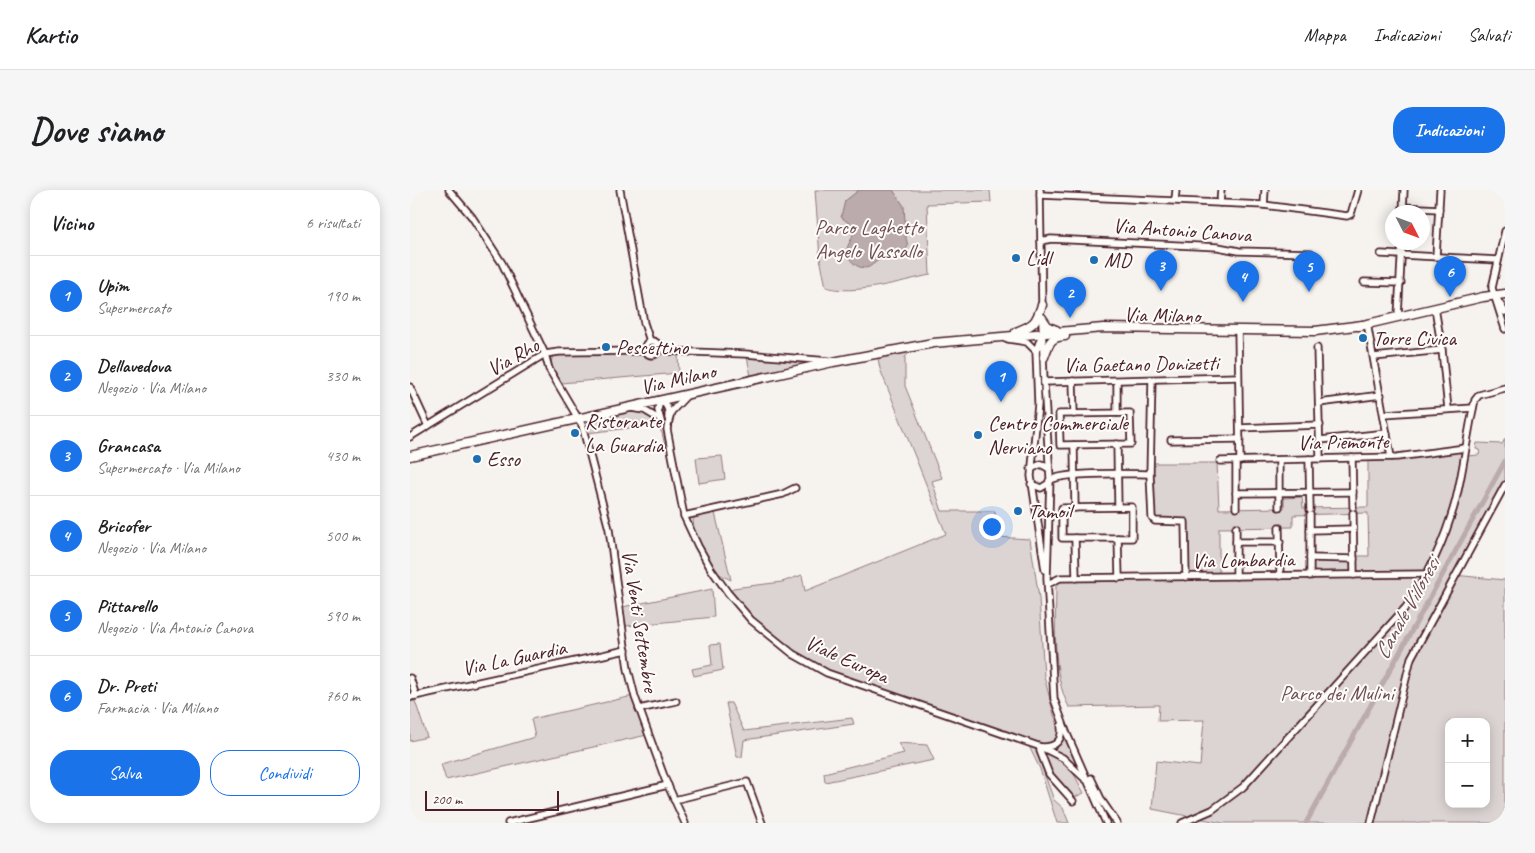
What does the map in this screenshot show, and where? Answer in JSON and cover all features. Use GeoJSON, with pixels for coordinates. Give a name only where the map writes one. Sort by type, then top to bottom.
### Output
{"type":"FeatureCollection","features":[{"type":"Feature","properties":{"kind":"main road","name":"Via Milano"},"geometry":{"type":"LineString","coordinates":[[1080,330],[1103,332],[1314,331],[1365,324],[1505,294]]}},
{"type":"Feature","properties":{"kind":"main road"},"geometry":{"type":"LineString","coordinates":[[1007,336],[1031,326],[1037,321],[1042,305]]}},
{"type":"Feature","properties":{"kind":"main road"},"geometry":{"type":"LineString","coordinates":[[1042,318],[1048,327],[1061,331]]}},
{"type":"Feature","properties":{"kind":"main road","name":"Via Milano"},"geometry":{"type":"LineString","coordinates":[[410,456],[894,349],[955,340],[1103,328],[1238,332]]}},
{"type":"Feature","properties":{"kind":"main road"},"geometry":{"type":"LineString","coordinates":[[1044,357],[1054,337],[1103,332]]}},
{"type":"Feature","properties":{"kind":"street","name":"Via Venti Settembre"},"geometry":{"type":"LineString","coordinates":[[450,190],[472,217],[502,263],[545,354],[549,369],[582,425],[608,529],[628,669],[639,709],[674,800],[685,823]]}},
{"type":"Feature","properties":{"kind":"street"},"geometry":{"type":"LineString","coordinates":[[620,190],[644,323],[650,341],[645,345],[645,349]]}},
{"type":"Feature","properties":{"kind":"street"},"geometry":{"type":"LineString","coordinates":[[1128,198],[1129,190]]}},
{"type":"Feature","properties":{"kind":"street"},"geometry":{"type":"LineString","coordinates":[[1175,200],[1176,190]]}},
{"type":"Feature","properties":{"kind":"street"},"geometry":{"type":"LineString","coordinates":[[1220,203],[1221,190]]}},
{"type":"Feature","properties":{"kind":"street"},"geometry":{"type":"LineString","coordinates":[[1264,205],[1265,190]]}},
{"type":"Feature","properties":{"kind":"street"},"geometry":{"type":"LineString","coordinates":[[1106,823],[1054,699],[1048,580],[1049,469],[1042,332],[1040,192],[1084,193],[1128,198],[1264,205],[1347,216],[1351,213],[1358,190]]}},
{"type":"Feature","properties":{"kind":"street"},"geometry":{"type":"LineString","coordinates":[[1403,205],[1404,190]]}},
{"type":"Feature","properties":{"kind":"street"},"geometry":{"type":"LineString","coordinates":[[1436,256],[1440,190]]}},
{"type":"Feature","properties":{"kind":"street"},"geometry":{"type":"LineString","coordinates":[[1430,209],[1439,209]]}},
{"type":"Feature","properties":{"kind":"street"},"geometry":{"type":"LineString","coordinates":[[1505,231],[1492,285],[1505,329]]}},
{"type":"Feature","properties":{"kind":"street","name":"Via Antonio Canova"},"geometry":{"type":"LineString","coordinates":[[1041,239],[1218,247],[1239,251],[1312,253]]}},
{"type":"Feature","properties":{"kind":"street"},"geometry":{"type":"LineString","coordinates":[[1398,316],[1402,250]]}},
{"type":"Feature","properties":{"kind":"street"},"geometry":{"type":"LineString","coordinates":[[1381,254],[1498,260]]}},
{"type":"Feature","properties":{"kind":"street"},"geometry":{"type":"LineString","coordinates":[[1364,282],[1401,283]]}},
{"type":"Feature","properties":{"kind":"street"},"geometry":{"type":"LineString","coordinates":[[1494,295],[1505,312]]}},
{"type":"Feature","properties":{"kind":"street"},"geometry":{"type":"LineString","coordinates":[[1435,308],[1442,350],[1448,409]]}},
{"type":"Feature","properties":{"kind":"street"},"geometry":{"type":"LineString","coordinates":[[1365,324],[1374,357],[1391,457]]}},
{"type":"Feature","properties":{"kind":"street"},"geometry":{"type":"LineString","coordinates":[[1042,332],[1036,351],[1038,404],[1031,484],[1048,580]]}},
{"type":"Feature","properties":{"kind":"street"},"geometry":{"type":"LineString","coordinates":[[1236,508],[1240,439],[1238,332]]}},
{"type":"Feature","properties":{"kind":"street","name":"Via Milano"},"geometry":{"type":"LineString","coordinates":[[955,340],[1022,340],[1031,344],[1036,351]]}},
{"type":"Feature","properties":{"kind":"street","name":"Via Rho"},"geometry":{"type":"LineString","coordinates":[[650,341],[654,341],[658,346],[667,350],[833,362]]}},
{"type":"Feature","properties":{"kind":"street","name":"Via Rho"},"geometry":{"type":"LineString","coordinates":[[410,437],[545,354],[559,352],[641,351],[645,349],[650,354],[654,354],[658,351],[658,346]]}},
{"type":"Feature","properties":{"kind":"street"},"geometry":{"type":"LineString","coordinates":[[1317,348],[1320,458]]}},
{"type":"Feature","properties":{"kind":"street"},"geometry":{"type":"LineString","coordinates":[[1374,357],[1442,350]]}},
{"type":"Feature","properties":{"kind":"street","name":"Via Gaetano Donizetti"},"geometry":{"type":"LineString","coordinates":[[1044,382],[1238,378]]}},
{"type":"Feature","properties":{"kind":"street"},"geometry":{"type":"LineString","coordinates":[[1117,380],[1117,414]]}},
{"type":"Feature","properties":{"kind":"street"},"geometry":{"type":"LineString","coordinates":[[1152,380],[1150,474],[1152,518],[1155,521],[1186,522],[1186,577]]}},
{"type":"Feature","properties":{"kind":"street"},"geometry":{"type":"LineString","coordinates":[[1073,381],[1074,414]]}},
{"type":"Feature","properties":{"kind":"street"},"geometry":{"type":"LineString","coordinates":[[410,387],[428,426]]}},
{"type":"Feature","properties":{"kind":"street"},"geometry":{"type":"LineString","coordinates":[[1182,823],[1212,810],[1230,798],[1256,775],[1406,607],[1426,574],[1456,502],[1475,400],[1479,395],[1505,388]]}},
{"type":"Feature","properties":{"kind":"street","name":"Viale Europa"},"geometry":{"type":"LineString","coordinates":[[688,394],[665,421],[684,516],[704,557],[728,594],[758,627],[793,654],[838,678],[1055,753],[1073,766],[1091,787]]}},
{"type":"Feature","properties":{"kind":"street"},"geometry":{"type":"LineString","coordinates":[[1319,403],[1381,395]]}},
{"type":"Feature","properties":{"kind":"street"},"geometry":{"type":"LineString","coordinates":[[660,400],[668,408],[665,421],[658,410],[660,400]]}},
{"type":"Feature","properties":{"kind":"street"},"geometry":{"type":"LineString","coordinates":[[630,408],[651,413],[665,421]]}},
{"type":"Feature","properties":{"kind":"street"},"geometry":{"type":"LineString","coordinates":[[1384,414],[1473,408]]}},
{"type":"Feature","properties":{"kind":"street"},"geometry":{"type":"LineString","coordinates":[[1130,413],[1131,444],[1060,445],[1059,414],[1117,414],[1130,413]]}},
{"type":"Feature","properties":{"kind":"street"},"geometry":{"type":"LineString","coordinates":[[1240,428],[1320,426]]}},
{"type":"Feature","properties":{"kind":"street"},"geometry":{"type":"LineString","coordinates":[[1320,440],[1387,433]]}},
{"type":"Feature","properties":{"kind":"street"},"geometry":{"type":"LineString","coordinates":[[1171,440],[1240,439]]}},
{"type":"Feature","properties":{"kind":"street"},"geometry":{"type":"LineString","coordinates":[[1117,444],[1118,507]]}},
{"type":"Feature","properties":{"kind":"street"},"geometry":{"type":"LineString","coordinates":[[1074,445],[1075,508]]}},
{"type":"Feature","properties":{"kind":"street","name":"Via Piemonte"},"geometry":{"type":"LineString","coordinates":[[1220,462],[1391,457],[1466,448]]}},
{"type":"Feature","properties":{"kind":"street"},"geometry":{"type":"LineString","coordinates":[[1352,458],[1354,575]]}},
{"type":"Feature","properties":{"kind":"street"},"geometry":{"type":"LineString","coordinates":[[1309,459],[1310,576]]}},
{"type":"Feature","properties":{"kind":"street"},"geometry":{"type":"LineString","coordinates":[[1279,460],[1279,507]]}},
{"type":"Feature","properties":{"kind":"street"},"geometry":{"type":"LineString","coordinates":[[1031,469],[1041,464],[1058,477]]}},
{"type":"Feature","properties":{"kind":"street"},"geometry":{"type":"LineString","coordinates":[[1031,484],[1041,488],[1058,477],[1150,474]]}},
{"type":"Feature","properties":{"kind":"street"},"geometry":{"type":"LineString","coordinates":[[1371,823],[1411,658],[1505,485]]}},
{"type":"Feature","properties":{"kind":"street"},"geometry":{"type":"LineString","coordinates":[[684,516],[783,494],[795,488]]}},
{"type":"Feature","properties":{"kind":"street"},"geometry":{"type":"LineString","coordinates":[[1236,493],[1353,492]]}},
{"type":"Feature","properties":{"kind":"street"},"geometry":{"type":"LineString","coordinates":[[1118,507],[1132,507],[1132,538],[1062,538],[1062,508],[1118,507]]}},
{"type":"Feature","properties":{"kind":"street"},"geometry":{"type":"LineString","coordinates":[[1236,527],[1236,576]]}},
{"type":"Feature","properties":{"kind":"street"},"geometry":{"type":"LineString","coordinates":[[1280,527],[1280,576]]}},
{"type":"Feature","properties":{"kind":"street"},"geometry":{"type":"LineString","coordinates":[[1310,530],[1353,529]]}},
{"type":"Feature","properties":{"kind":"street"},"geometry":{"type":"LineString","coordinates":[[1075,538],[1076,578]]}},
{"type":"Feature","properties":{"kind":"street"},"geometry":{"type":"LineString","coordinates":[[1118,538],[1119,578]]}},
{"type":"Feature","properties":{"kind":"street"},"geometry":{"type":"LineString","coordinates":[[1236,542],[1280,542]]}},
{"type":"Feature","properties":{"kind":"street"},"geometry":{"type":"LineString","coordinates":[[1310,558],[1354,559]]}},
{"type":"Feature","properties":{"kind":"street","name":"Via Lombardia"},"geometry":{"type":"LineString","coordinates":[[1048,580],[1060,578],[1426,574]]}},
{"type":"Feature","properties":{"kind":"street","name":"Via La Guardia"},"geometry":{"type":"LineString","coordinates":[[413,696],[626,650]]}},
{"type":"Feature","properties":{"kind":"street"},"geometry":{"type":"LineString","coordinates":[[410,678],[413,696]]}},
{"type":"Feature","properties":{"kind":"street"},"geometry":{"type":"LineString","coordinates":[[1053,684],[1061,711],[1084,764],[1102,801],[1117,823]]}},
{"type":"Feature","properties":{"kind":"street"},"geometry":{"type":"LineString","coordinates":[[639,709],[676,701]]}},
{"type":"Feature","properties":{"kind":"street"},"geometry":{"type":"LineString","coordinates":[[1059,714],[1062,731],[1061,738],[1054,746],[1041,747],[1040,751],[1049,774],[1073,801]]}},
{"type":"Feature","properties":{"kind":"street"},"geometry":{"type":"LineString","coordinates":[[674,800],[748,782],[762,823]]}},
{"type":"Feature","properties":{"kind":"street"},"geometry":{"type":"LineString","coordinates":[[508,823],[668,785]]}},
{"type":"Feature","properties":{"kind":"green space","name":"Parco Laghetto Angelo Vassallo"},"geometry":{"type":"Polygon","coordinates":[[[815,190],[990,190],[991,202],[927,204],[930,275],[877,287],[850,290],[826,287],[820,258],[815,190]]]}},
{"type":"Feature","properties":{"kind":"green space"},"geometry":{"type":"Polygon","coordinates":[[[910,352],[905,357],[905,386],[942,478],[932,481],[942,511],[995,511],[996,537],[1030,539],[1039,598],[1044,676],[1060,731],[1055,742],[1041,745],[1054,758],[1069,765],[1084,793],[1075,797],[1044,773],[1054,800],[1063,808],[1069,823],[1057,823],[1040,769],[1026,740],[831,672],[779,641],[751,617],[730,593],[733,588],[782,582],[802,575],[805,591],[946,534],[880,369],[878,358],[910,352]]]}},
{"type":"Feature","properties":{"kind":"green space"},"geometry":{"type":"Polygon","coordinates":[[[641,354],[651,357],[659,354],[678,355],[679,373],[561,383],[551,364],[552,358],[557,355],[641,354]]]}},
{"type":"Feature","properties":{"kind":"green space"},"geometry":{"type":"Polygon","coordinates":[[[747,357],[804,362],[805,364],[751,376],[747,357]]]}},
{"type":"Feature","properties":{"kind":"green space"},"geometry":{"type":"Polygon","coordinates":[[[636,411],[648,415],[660,424],[667,436],[666,450],[662,433],[657,425],[587,433],[587,426],[590,422],[636,411]]]}},
{"type":"Feature","properties":{"kind":"green space","name":"Parco dei Mulini"},"geometry":{"type":"Polygon","coordinates":[[[1505,439],[1505,482],[1454,575],[1505,580],[1505,823],[1223,823],[1152,809],[1156,761],[1200,766],[1204,720],[1158,721],[1159,705],[1069,707],[1063,694],[1057,663],[1055,630],[1056,582],[1080,580],[1312,578],[1312,561],[1355,561],[1356,556],[1369,556],[1368,513],[1293,515],[1293,527],[1219,528],[1219,574],[1187,575],[1186,520],[1157,519],[1154,517],[1152,463],[1217,463],[1219,509],[1284,508],[1284,498],[1302,497],[1303,508],[1368,507],[1368,461],[1458,452],[1467,456],[1479,455],[1480,450],[1476,449],[1477,443],[1502,444],[1505,439]]]}},
{"type":"Feature","properties":{"kind":"green space"},"geometry":{"type":"Polygon","coordinates":[[[722,456],[725,479],[699,483],[696,458],[722,456]]]}},
{"type":"Feature","properties":{"kind":"green space"},"geometry":{"type":"Polygon","coordinates":[[[715,513],[731,580],[715,572],[695,537],[693,520],[696,516],[715,513]]]}},
{"type":"Feature","properties":{"kind":"green space"},"geometry":{"type":"Polygon","coordinates":[[[712,589],[714,617],[626,626],[622,607],[712,589]]]}},
{"type":"Feature","properties":{"kind":"green space"},"geometry":{"type":"Polygon","coordinates":[[[720,644],[723,670],[694,676],[692,669],[712,665],[710,645],[720,644]]]}},
{"type":"Feature","properties":{"kind":"green space"},"geometry":{"type":"Polygon","coordinates":[[[633,696],[647,735],[446,780],[441,764],[535,737],[531,719],[633,696]]]}},
{"type":"Feature","properties":{"kind":"green space"},"geometry":{"type":"Polygon","coordinates":[[[415,701],[427,737],[410,741],[410,702],[415,701]]]}},
{"type":"Feature","properties":{"kind":"green space"},"geometry":{"type":"Polygon","coordinates":[[[726,703],[731,703],[744,731],[852,718],[854,724],[744,740],[742,757],[737,757],[726,703]]]}},
{"type":"Feature","properties":{"kind":"green space"},"geometry":{"type":"Polygon","coordinates":[[[1063,734],[1081,771],[1066,758],[1051,750],[1060,744],[1063,734]]]}},
{"type":"Feature","properties":{"kind":"green space"},"geometry":{"type":"Polygon","coordinates":[[[898,743],[927,745],[934,760],[825,782],[824,773],[904,753],[898,743]]]}},
{"type":"Feature","properties":{"kind":"shaded area"},"geometry":{"type":"Polygon","coordinates":[[[859,190],[893,190],[904,206],[908,246],[897,260],[892,258],[890,253],[887,253],[865,268],[851,261],[847,248],[853,236],[849,228],[850,224],[841,217],[845,201],[859,190]]]}},
{"type":"Feature","properties":{"kind":"waterway","name":"Canale Villoresi"},"geometry":{"type":"LineString","coordinates":[[1306,823],[1505,461]]}},
{"type":"Feature","properties":{"kind":"place","name":"Lidl"},"geometry":{"type":"Point","coordinates":[1016,258]}},
{"type":"Feature","properties":{"kind":"place","name":"MD"},"geometry":{"type":"Point","coordinates":[1094,260]}},
{"type":"Feature","properties":{"kind":"place","name":"Grancasa"},"geometry":{"type":"Point","coordinates":[1161,291]}},
{"type":"Feature","properties":{"kind":"place","name":"Pittarello"},"geometry":{"type":"Point","coordinates":[1309,292]}},
{"type":"Feature","properties":{"kind":"place","name":"Dr. Preti"},"geometry":{"type":"Point","coordinates":[1450,297]}},
{"type":"Feature","properties":{"kind":"place","name":"Bricofer"},"geometry":{"type":"Point","coordinates":[1243,302]}},
{"type":"Feature","properties":{"kind":"place","name":"Dellavedova"},"geometry":{"type":"Point","coordinates":[1070,318]}},
{"type":"Feature","properties":{"kind":"place","name":"Torre Civica"},"geometry":{"type":"Point","coordinates":[1363,338]}},
{"type":"Feature","properties":{"kind":"place","name":"Pescettino"},"geometry":{"type":"Point","coordinates":[606,347]}},
{"type":"Feature","properties":{"kind":"place","name":"Upim"},"geometry":{"type":"Point","coordinates":[1001,402]}},
{"type":"Feature","properties":{"kind":"place","name":"Ristorante La Guardia"},"geometry":{"type":"Point","coordinates":[575,433]}},
{"type":"Feature","properties":{"kind":"place","name":"Centro Commerciale Nerviano"},"geometry":{"type":"Point","coordinates":[978,435]}},
{"type":"Feature","properties":{"kind":"place","name":"Esso"},"geometry":{"type":"Point","coordinates":[477,459]}},
{"type":"Feature","properties":{"kind":"place","name":"Tamoil"},"geometry":{"type":"Point","coordinates":[1018,511]}}]}
